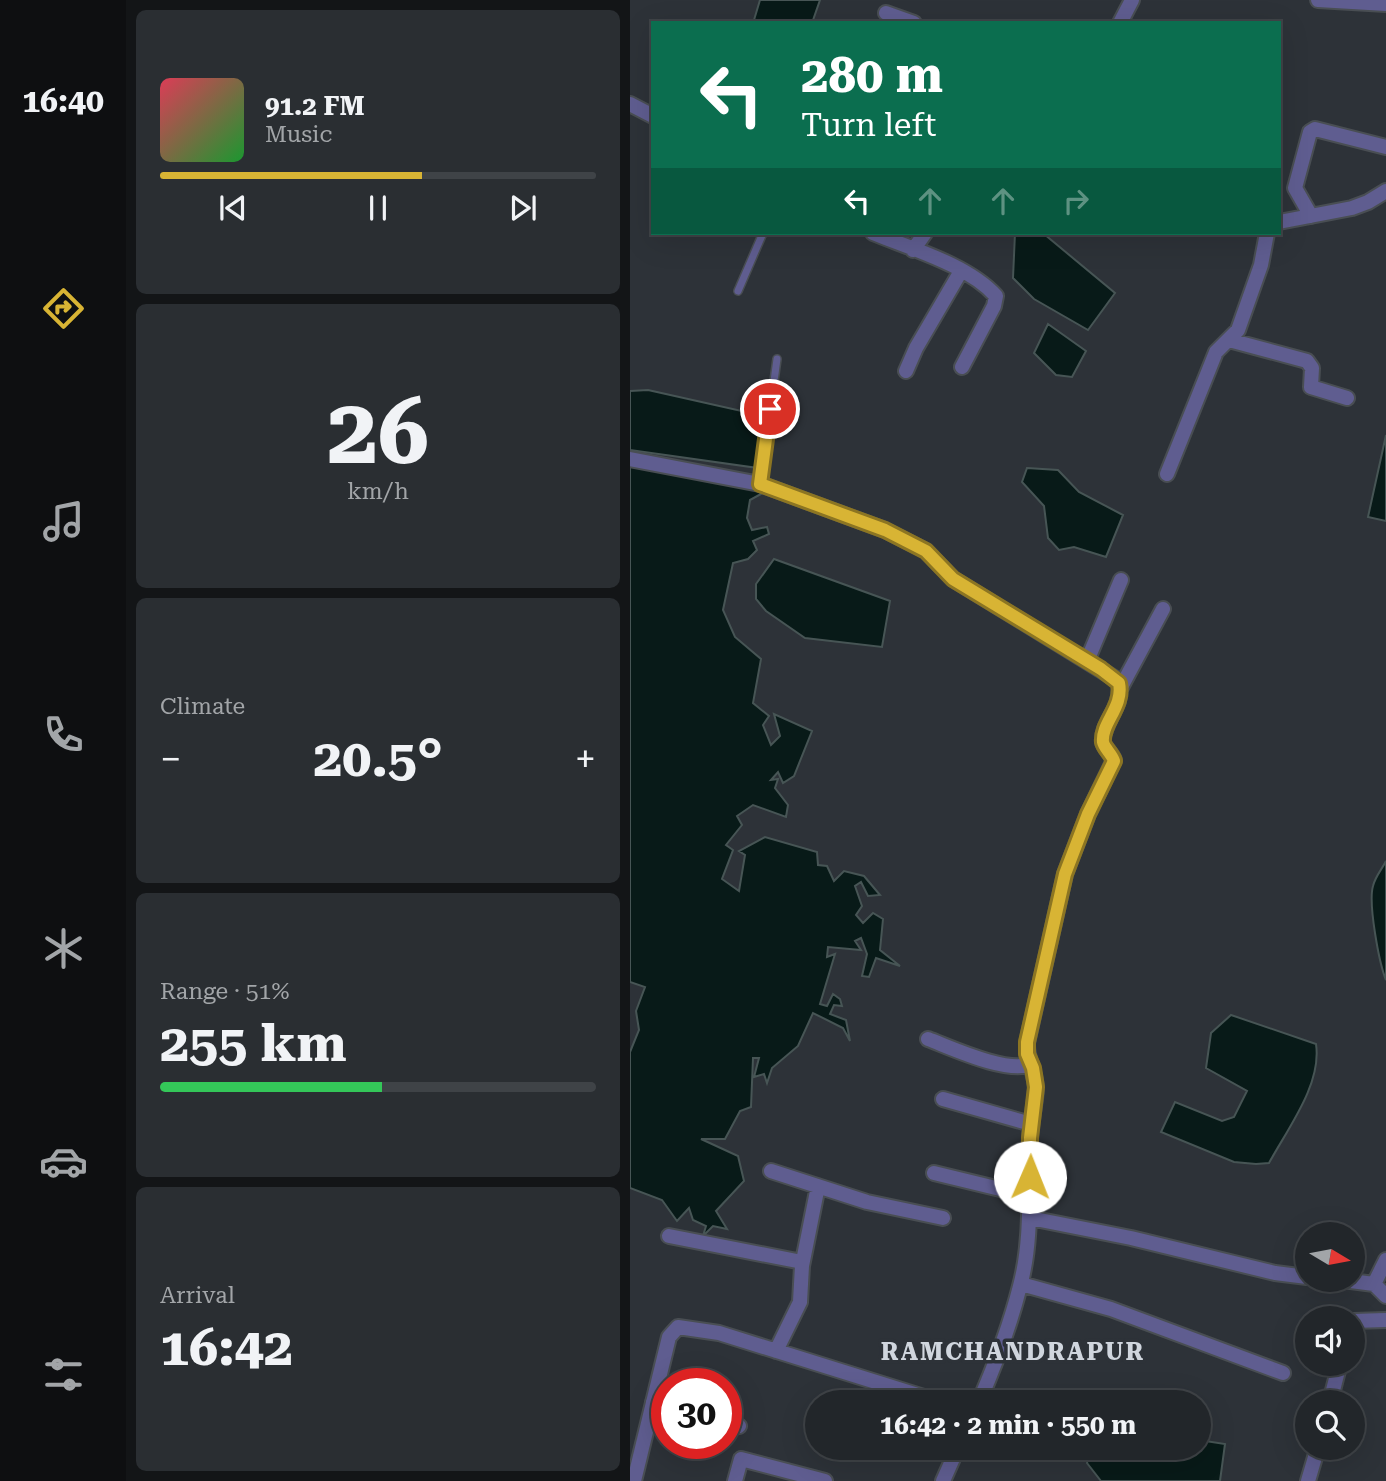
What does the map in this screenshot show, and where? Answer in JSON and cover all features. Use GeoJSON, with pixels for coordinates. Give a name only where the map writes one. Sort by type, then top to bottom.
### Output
{"type":"FeatureCollection","features":[{"type":"Feature","properties":{"kind":"street"},"geometry":{"type":"LineString","coordinates":[[1121,21],[1132,0]]}},
{"type":"Feature","properties":{"kind":"street"},"geometry":{"type":"LineString","coordinates":[[1318,0],[1386,4]]}},
{"type":"Feature","properties":{"kind":"street"},"geometry":{"type":"LineString","coordinates":[[886,13],[908,21]]}},
{"type":"Feature","properties":{"kind":"street"},"geometry":{"type":"LineString","coordinates":[[630,104],[651,115]]}},
{"type":"Feature","properties":{"kind":"street"},"geometry":{"type":"LineString","coordinates":[[1311,216],[1295,190],[1310,132],[1315,129],[1386,147]]}},
{"type":"Feature","properties":{"kind":"street"},"geometry":{"type":"LineString","coordinates":[[1281,222],[1362,205],[1386,191]]}},
{"type":"Feature","properties":{"kind":"street"},"geometry":{"type":"LineString","coordinates":[[878,235],[985,283],[996,296],[994,306],[962,367]]}},
{"type":"Feature","properties":{"kind":"street"},"geometry":{"type":"LineString","coordinates":[[914,250],[924,235]]}},
{"type":"Feature","properties":{"kind":"street"},"geometry":{"type":"LineString","coordinates":[[1167,474],[1212,359],[1217,349],[1238,330],[1261,265],[1267,235]]}},
{"type":"Feature","properties":{"kind":"street"},"geometry":{"type":"LineString","coordinates":[[906,370],[961,271]]}},
{"type":"Feature","properties":{"kind":"street"},"geometry":{"type":"LineString","coordinates":[[1229,340],[1307,361],[1312,368],[1311,387],[1347,398]]}},
{"type":"Feature","properties":{"kind":"street"},"geometry":{"type":"LineString","coordinates":[[630,460],[760,484],[885,530],[926,551],[953,579],[1114,678],[1120,689]]}},
{"type":"Feature","properties":{"kind":"street"},"geometry":{"type":"LineString","coordinates":[[1087,661],[1121,580]]}},
{"type":"Feature","properties":{"kind":"street"},"geometry":{"type":"LineString","coordinates":[[984,1390],[1021,1284],[1030,1218],[1031,1124],[1036,1087],[1027,1054],[1027,1042],[1065,874],[1088,814],[1114,761],[1104,746],[1103,738],[1119,701],[1120,689],[1163,609]]}},
{"type":"Feature","properties":{"kind":"street"},"geometry":{"type":"LineString","coordinates":[[928,1039],[999,1064],[1021,1067],[1031,1064]]}},
{"type":"Feature","properties":{"kind":"street"},"geometry":{"type":"LineString","coordinates":[[943,1099],[1031,1124]]}},
{"type":"Feature","properties":{"kind":"street"},"geometry":{"type":"LineString","coordinates":[[771,1171],[867,1202],[943,1218]]}},
{"type":"Feature","properties":{"kind":"street"},"geometry":{"type":"LineString","coordinates":[[934,1172],[1029,1196]]}},
{"type":"Feature","properties":{"kind":"street"},"geometry":{"type":"LineString","coordinates":[[776,1351],[800,1302],[802,1262],[818,1186]]}},
{"type":"Feature","properties":{"kind":"street"},"geometry":{"type":"LineString","coordinates":[[1030,1218],[1295,1276]]}},
{"type":"Feature","properties":{"kind":"street"},"geometry":{"type":"LineString","coordinates":[[669,1236],[802,1262]]}},
{"type":"Feature","properties":{"kind":"street"},"geometry":{"type":"LineString","coordinates":[[1374,1284],[1386,1260]]}},
{"type":"Feature","properties":{"kind":"street"},"geometry":{"type":"LineString","coordinates":[[1365,1283],[1374,1284],[1386,1296]]}},
{"type":"Feature","properties":{"kind":"street"},"geometry":{"type":"LineString","coordinates":[[1021,1284],[1111,1308],[1283,1373]]}},
{"type":"Feature","properties":{"kind":"street"},"geometry":{"type":"LineString","coordinates":[[1365,1321],[1386,1320]]}},
{"type":"Feature","properties":{"kind":"street"},"geometry":{"type":"LineString","coordinates":[[665,1368],[669,1337],[678,1326],[719,1333],[901,1390]]}},
{"type":"Feature","properties":{"kind":"street"},"geometry":{"type":"LineString","coordinates":[[634,1481],[651,1431]]}},
{"type":"Feature","properties":{"kind":"street"},"geometry":{"type":"LineString","coordinates":[[734,1481],[741,1459],[825,1481]]}},
{"type":"Feature","properties":{"kind":"street"},"geometry":{"type":"LineString","coordinates":[[943,1481],[952,1460]]}},
{"type":"Feature","properties":{"kind":"street"},"geometry":{"type":"LineString","coordinates":[[1308,1481],[1314,1460]]}},
{"type":"Feature","properties":{"kind":"lane"},"geometry":{"type":"LineString","coordinates":[[737,291],[762,235]]}},
{"type":"Feature","properties":{"kind":"lane"},"geometry":{"type":"LineString","coordinates":[[760,484],[777,359]]}},
{"type":"Feature","properties":{"kind":"shaded area"},"geometry":{"type":"Polygon","coordinates":[[[760,0],[820,0],[813,21],[754,20],[760,0]]]}},
{"type":"Feature","properties":{"kind":"shaded area"},"geometry":{"type":"Polygon","coordinates":[[[1015,235],[1045,235],[1115,293],[1088,330],[1034,299],[1013,278],[1015,235]]]}},
{"type":"Feature","properties":{"kind":"shaded area"},"geometry":{"type":"Polygon","coordinates":[[[1048,324],[1086,351],[1072,377],[1056,375],[1034,353],[1048,324]]]}},
{"type":"Feature","properties":{"kind":"shaded area"},"geometry":{"type":"Polygon","coordinates":[[[648,390],[764,416],[758,468],[630,450],[630,391],[648,390]]]}},
{"type":"Feature","properties":{"kind":"shaded area"},"geometry":{"type":"Polygon","coordinates":[[[1386,435],[1386,521],[1368,517],[1386,435]]]}},
{"type":"Feature","properties":{"kind":"shaded area"},"geometry":{"type":"Polygon","coordinates":[[[630,464],[758,486],[761,494],[750,500],[747,518],[752,530],[767,527],[769,534],[753,541],[757,550],[748,559],[733,563],[723,610],[735,637],[761,659],[753,703],[769,716],[763,725],[771,745],[780,736],[774,714],[812,731],[794,776],[783,783],[778,772],[771,780],[778,779],[775,788],[788,805],[786,817],[753,805],[737,816],[742,825],[726,845],[733,850],[722,879],[739,891],[745,855],[739,851],[765,837],[817,852],[818,865],[827,866],[834,881],[844,871],[864,876],[880,895],[868,896],[861,882],[855,886],[862,906],[856,915],[863,923],[873,913],[883,919],[880,950],[900,966],[876,958],[869,977],[862,976],[867,954],[861,938],[855,941],[861,950],[828,947],[827,957],[835,954],[820,1004],[827,1006],[833,994],[840,999],[842,1006],[834,1005],[830,1014],[846,1020],[850,1041],[843,1028],[813,1013],[798,1046],[772,1068],[767,1083],[764,1074],[754,1077],[759,1058],[753,1058],[751,1107],[740,1111],[725,1139],[701,1139],[738,1156],[744,1181],[716,1211],[727,1229],[713,1226],[703,1236],[706,1226],[693,1220],[689,1208],[677,1221],[662,1200],[630,1188],[630,1052],[639,1030],[636,1011],[645,987],[630,982],[630,464]]]}},
{"type":"Feature","properties":{"kind":"shaded area"},"geometry":{"type":"Polygon","coordinates":[[[1027,468],[1058,470],[1079,492],[1123,515],[1106,557],[1074,547],[1059,550],[1048,538],[1044,506],[1022,482],[1027,468]]]}},
{"type":"Feature","properties":{"kind":"shaded area"},"geometry":{"type":"Polygon","coordinates":[[[774,559],[890,601],[882,647],[805,638],[766,611],[756,599],[756,584],[774,559]]]}},
{"type":"Feature","properties":{"kind":"shaded area"},"geometry":{"type":"Polygon","coordinates":[[[1386,861],[1386,980],[1375,933],[1372,894],[1375,879],[1386,861]]]}},
{"type":"Feature","properties":{"kind":"shaded area"},"geometry":{"type":"Polygon","coordinates":[[[1231,1015],[1316,1044],[1314,1075],[1309,1090],[1269,1163],[1234,1162],[1161,1132],[1175,1102],[1222,1121],[1234,1117],[1247,1091],[1206,1068],[1211,1033],[1231,1015]]]}},
{"type":"Feature","properties":{"kind":"shaded area"},"geometry":{"type":"Polygon","coordinates":[[[1211,1442],[1225,1444],[1220,1481],[1101,1481],[1087,1463],[1088,1460],[1211,1460],[1211,1442]]]}},
{"type":"Feature","properties":{"kind":"district","name":"RAMCHANDRAPUR"},"geometry":{"type":"Point","coordinates":[1013,1352]}},
{"type":"Feature","properties":{"kind":"route"},"geometry":{"type":"LineString","coordinates":[[770,409],[760,484],[885,530],[926,551],[953,579],[1101,669],[1119,683],[1119,701],[1103,738],[1104,746],[1114,761],[1088,814],[1065,874],[1027,1042],[1027,1054],[1033,1068],[1036,1087],[1030,1138],[1030,1177]]}}]}
